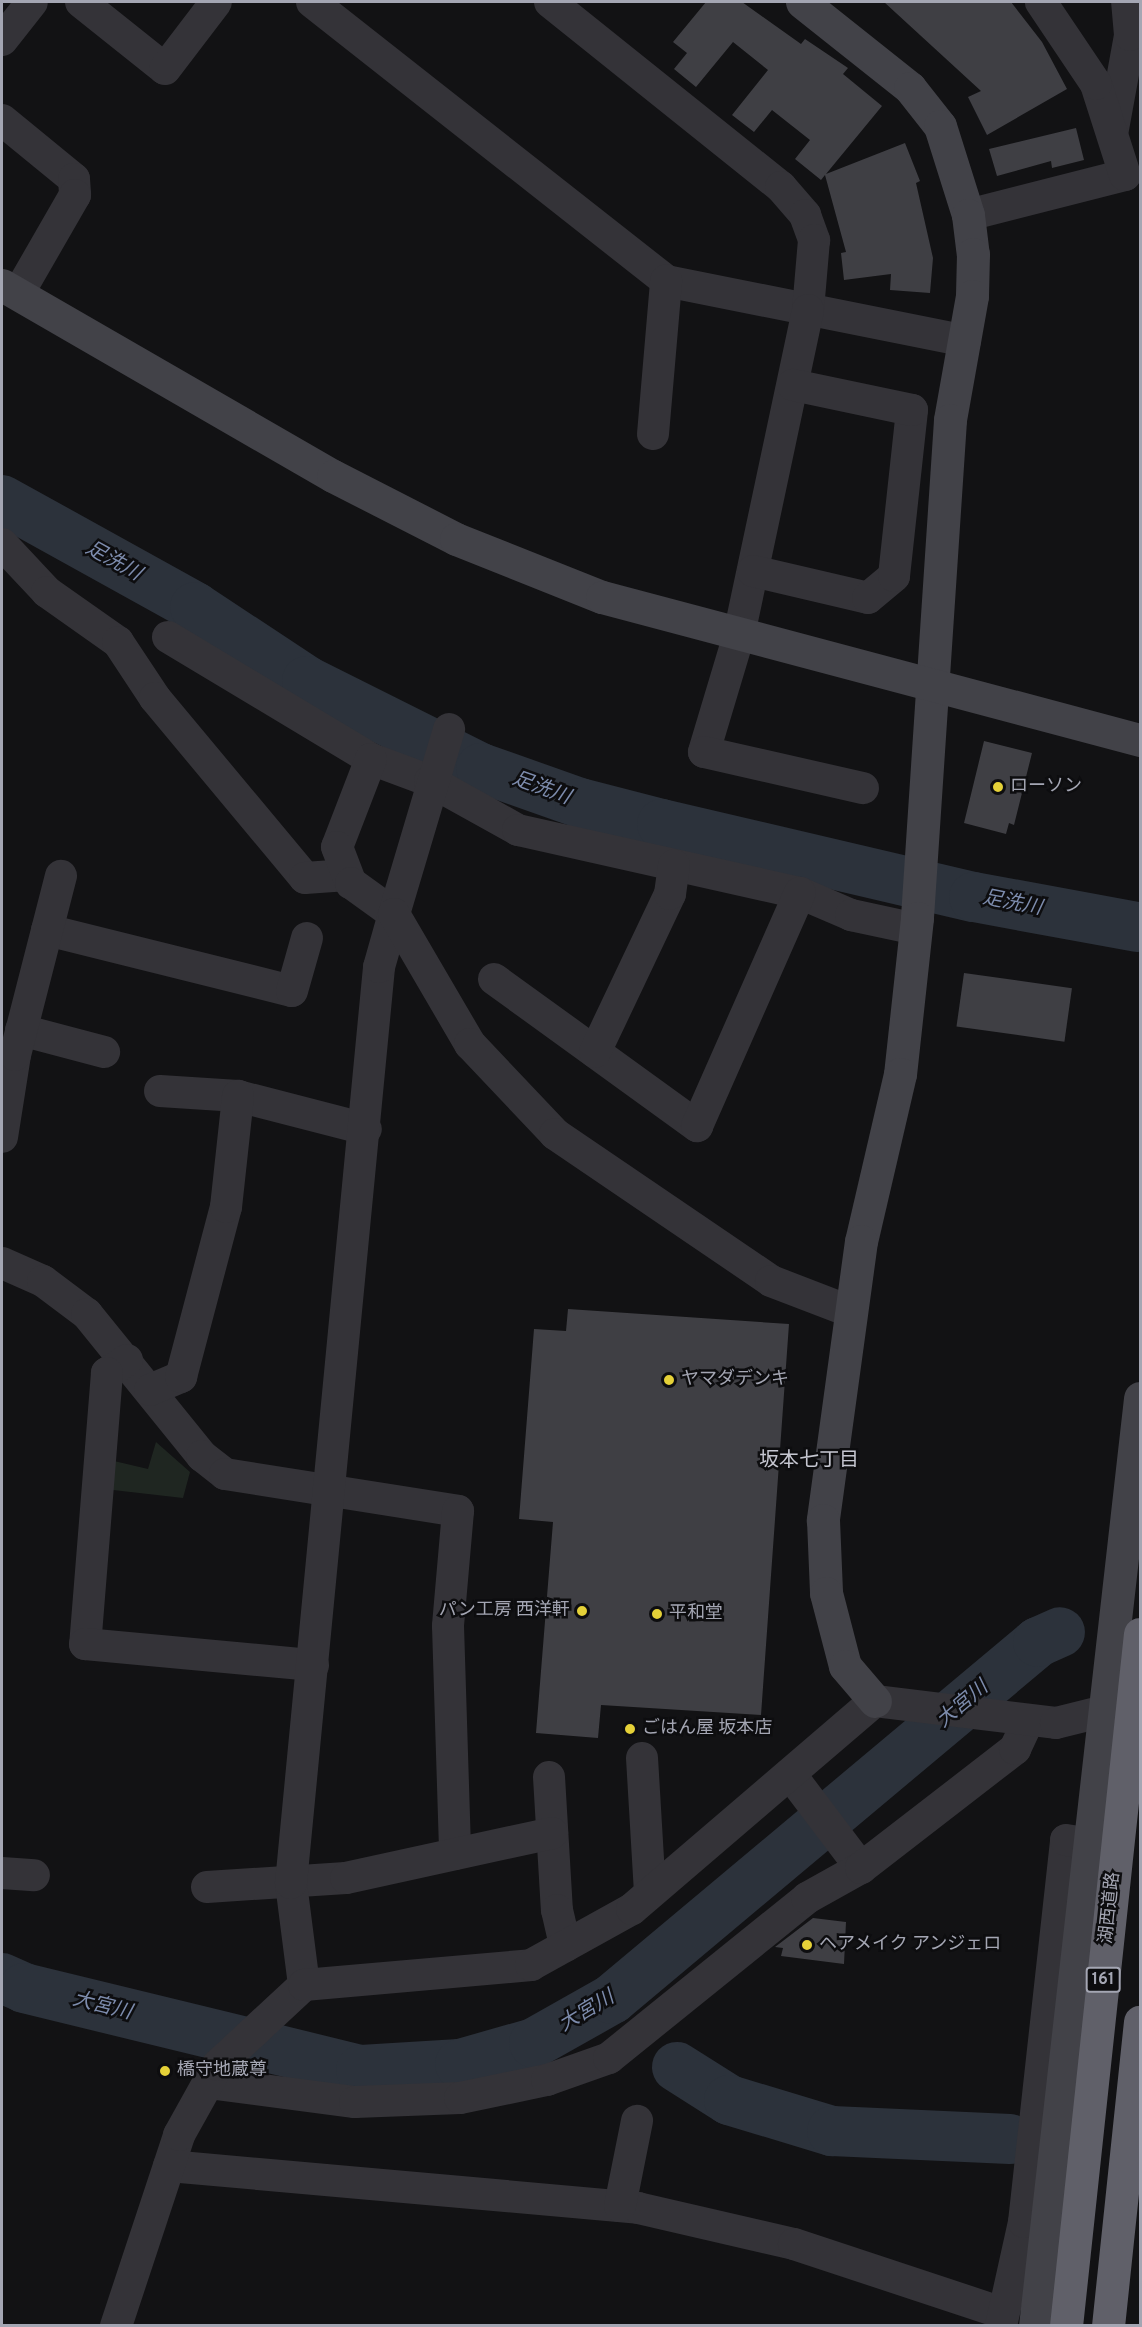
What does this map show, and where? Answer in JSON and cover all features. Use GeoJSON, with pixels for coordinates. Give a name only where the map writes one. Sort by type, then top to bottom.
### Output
{"type":"FeatureCollection","features":[{"type":"Feature","properties":{"kind":"highway","name":"湖西道路"},"geometry":{"type":"LineString","coordinates":[[1066,2325],[1140,1634]]}},
{"type":"Feature","properties":{"kind":"highway"},"geometry":{"type":"LineString","coordinates":[[1108,2325],[1140,2022]]}},
{"type":"Feature","properties":{"kind":"street"},"geometry":{"type":"LineString","coordinates":[[2,40],[32,2]]}},
{"type":"Feature","properties":{"kind":"street"},"geometry":{"type":"LineString","coordinates":[[81,2],[165,69],[216,2]]}},
{"type":"Feature","properties":{"kind":"street"},"geometry":{"type":"LineString","coordinates":[[312,2],[666,281],[965,341]]}},
{"type":"Feature","properties":{"kind":"street"},"geometry":{"type":"LineString","coordinates":[[550,2],[781,187],[805,215],[814,240],[808,310],[739,635],[704,752],[863,788]]}},
{"type":"Feature","properties":{"kind":"street"},"geometry":{"type":"LineString","coordinates":[[802,2],[910,88],[928,111],[943,136],[968,215],[974,254],[965,341],[950,420],[929,681],[917,924],[900,1074],[849,1311],[823,1520],[826,1593],[845,1666],[885,1704],[1056,1724],[1108,1710],[1140,1688]]}},
{"type":"Feature","properties":{"kind":"street"},"geometry":{"type":"LineString","coordinates":[[968,215],[1125,175],[1113,130],[1086,68],[1041,2]]}},
{"type":"Feature","properties":{"kind":"street"},"geometry":{"type":"LineString","coordinates":[[1113,130],[1130,35],[1127,2]]}},
{"type":"Feature","properties":{"kind":"street"},"geometry":{"type":"LineString","coordinates":[[2,120],[74,179],[75,187],[75,195],[10,289],[333,476],[456,539],[602,597],[739,635],[929,681],[1140,740]]}},
{"type":"Feature","properties":{"kind":"street"},"geometry":{"type":"LineString","coordinates":[[653,434],[666,281]]}},
{"type":"Feature","properties":{"kind":"street"},"geometry":{"type":"LineString","coordinates":[[753,572],[868,598],[894,576],[912,410],[793,385]]}},
{"type":"Feature","properties":{"kind":"street"},"geometry":{"type":"LineString","coordinates":[[2,544],[47,592],[118,642],[155,698],[231,785],[259,829],[305,878],[347,875]]}},
{"type":"Feature","properties":{"kind":"street"},"geometry":{"type":"LineString","coordinates":[[168,637],[371,759],[432,775],[518,830],[800,893],[851,915],[917,924]]}},
{"type":"Feature","properties":{"kind":"street"},"geometry":{"type":"LineString","coordinates":[[304,1985],[291,1883],[331,1494],[379,967],[432,775],[449,729]]}},
{"type":"Feature","properties":{"kind":"street"},"geometry":{"type":"LineString","coordinates":[[371,759],[337,847],[351,884],[394,914],[470,1044],[555,1134],[771,1281],[849,1311]]}},
{"type":"Feature","properties":{"kind":"street"},"geometry":{"type":"LineString","coordinates":[[595,1052],[670,894],[674,865]]}},
{"type":"Feature","properties":{"kind":"street"},"geometry":{"type":"LineString","coordinates":[[2,1137],[21,1030],[61,876]]}},
{"type":"Feature","properties":{"kind":"street"},"geometry":{"type":"LineString","coordinates":[[494,979],[697,1126],[800,893]]}},
{"type":"Feature","properties":{"kind":"street"},"geometry":{"type":"LineString","coordinates":[[47,930],[292,991],[307,938]]}},
{"type":"Feature","properties":{"kind":"street"},"geometry":{"type":"LineString","coordinates":[[21,1030],[104,1052]]}},
{"type":"Feature","properties":{"kind":"street"},"geometry":{"type":"LineString","coordinates":[[160,1091],[238,1096],[366,1129]]}},
{"type":"Feature","properties":{"kind":"street"},"geometry":{"type":"LineString","coordinates":[[150,1390],[181,1377],[225,1207],[238,1096]]}},
{"type":"Feature","properties":{"kind":"street"},"geometry":{"type":"LineString","coordinates":[[2,1263],[43,1281],[87,1314],[127,1360],[202,1456],[225,1474],[331,1494],[458,1511],[448,1626],[455,1854]]}},
{"type":"Feature","properties":{"kind":"street"},"geometry":{"type":"LineString","coordinates":[[127,1360],[107,1373],[85,1644],[314,1665]]}},
{"type":"Feature","properties":{"kind":"street"},"geometry":{"type":"LineString","coordinates":[[1035,2325],[1035,2224],[1048,2113],[1091,1844],[1108,1710],[1140,1398]]}},
{"type":"Feature","properties":{"kind":"street"},"geometry":{"type":"LineString","coordinates":[[116,2325],[169,2166],[213,2074],[304,1985],[531,1965],[632,1909],[650,1891],[790,1774],[885,1704]]}},
{"type":"Feature","properties":{"kind":"street"},"geometry":{"type":"LineString","coordinates":[[213,2074],[355,2102],[460,2098],[547,2080],[609,2058],[807,1898],[861,1867],[1015,1749],[1027,1720]]}},
{"type":"Feature","properties":{"kind":"street"},"geometry":{"type":"LineString","coordinates":[[642,1758],[650,1891]]}},
{"type":"Feature","properties":{"kind":"street"},"geometry":{"type":"LineString","coordinates":[[790,1774],[861,1867]]}},
{"type":"Feature","properties":{"kind":"street"},"geometry":{"type":"LineString","coordinates":[[549,1777],[552,1833],[565,1946]]}},
{"type":"Feature","properties":{"kind":"street"},"geometry":{"type":"LineString","coordinates":[[207,1887],[291,1883],[455,1854],[552,1833]]}},
{"type":"Feature","properties":{"kind":"street"},"geometry":{"type":"LineString","coordinates":[[2,1873],[34,1875]]}},
{"type":"Feature","properties":{"kind":"street"},"geometry":{"type":"LineString","coordinates":[[620,2206],[637,2121]]}},
{"type":"Feature","properties":{"kind":"street"},"geometry":{"type":"LineString","coordinates":[[169,2166],[620,2206],[794,2244],[1002,2319],[1035,2224]]}},
{"type":"Feature","properties":{"kind":"shaded area"},"geometry":{"type":"Polygon","coordinates":[[[156,1442],[190,1472],[183,1498],[113,1490],[114,1461],[148,1469],[156,1442]]]}},
{"type":"Feature","properties":{"kind":"building"},"geometry":{"type":"Polygon","coordinates":[[[706,2],[742,2],[801,44],[805,39],[848,68],[843,74],[882,106],[826,174],[905,143],[920,181],[916,183],[933,258],[930,293],[890,290],[891,274],[844,280],[841,253],[846,252],[825,175],[821,180],[795,159],[810,140],[772,110],[754,132],[732,115],[768,70],[733,42],[696,87],[674,69],[687,53],[673,42],[706,2]]]}},
{"type":"Feature","properties":{"kind":"building"},"geometry":{"type":"Polygon","coordinates":[[[884,2],[1011,2],[1042,42],[1067,89],[987,135],[968,97],[981,91],[884,2]]]}},
{"type":"Feature","properties":{"kind":"building"},"geometry":{"type":"Polygon","coordinates":[[[1076,128],[1084,160],[1052,168],[1051,161],[997,176],[989,149],[1076,128]]]}},
{"type":"Feature","properties":{"kind":"building"},"geometry":{"type":"Polygon","coordinates":[[[984,741],[1032,753],[1014,825],[1009,823],[1006,834],[964,823],[984,741]]]}},
{"type":"Feature","properties":{"kind":"building"},"geometry":{"type":"Polygon","coordinates":[[[964,973],[1072,988],[1064,1042],[956,1026],[964,973]]]}},
{"type":"Feature","properties":{"kind":"building","name":"平和堂"},"geometry":{"type":"Polygon","coordinates":[[[568,1309],[789,1324],[761,1715],[601,1705],[598,1738],[536,1733],[553,1522],[519,1519],[534,1329],[566,1331],[568,1309]]]}},
{"type":"Feature","properties":{"kind":"building"},"geometry":{"type":"Polygon","coordinates":[[[813,1918],[846,1922],[844,1964],[781,1956],[783,1948],[775,1947],[813,1918]]]}},
{"type":"Feature","properties":{"kind":"waterway","name":"足洗川"},"geometry":{"type":"LineString","coordinates":[[2,500],[195,607],[307,681],[481,768],[580,803],[662,824],[974,897],[1137,927]]}},
{"type":"Feature","properties":{"kind":"waterway","name":"大宮川"},"geometry":{"type":"LineString","coordinates":[[2,1978],[24,1988],[361,2070],[460,2064],[534,2043],[612,1999],[1038,1642],[1060,1632]]}},
{"type":"Feature","properties":{"kind":"waterway","name":"大宮川"},"geometry":{"type":"LineString","coordinates":[[677,2067],[729,2100],[832,2131],[1010,2139]]}},
{"type":"Feature","properties":{"kind":"place","name":"ローソン"},"geometry":{"type":"Point","coordinates":[998,787]}},
{"type":"Feature","properties":{"kind":"place","name":"ヤマダデンキ"},"geometry":{"type":"Point","coordinates":[669,1380]}},
{"type":"Feature","properties":{"kind":"place","name":"パン工房 西洋軒"},"geometry":{"type":"Point","coordinates":[582,1611]}},
{"type":"Feature","properties":{"kind":"place","name":"平和堂"},"geometry":{"type":"Point","coordinates":[657,1614]}},
{"type":"Feature","properties":{"kind":"place","name":"ごはん屋 坂本店"},"geometry":{"type":"Point","coordinates":[630,1729]}},
{"type":"Feature","properties":{"kind":"place","name":"ヘアメイク アンジェロ"},"geometry":{"type":"Point","coordinates":[807,1945]}},
{"type":"Feature","properties":{"kind":"place","name":"橋守地蔵尊"},"geometry":{"type":"Point","coordinates":[165,2071]}},
{"type":"Feature","properties":{"kind":"district","name":"坂本七丁目"},"geometry":{"type":"Point","coordinates":[809,1461]}}]}
